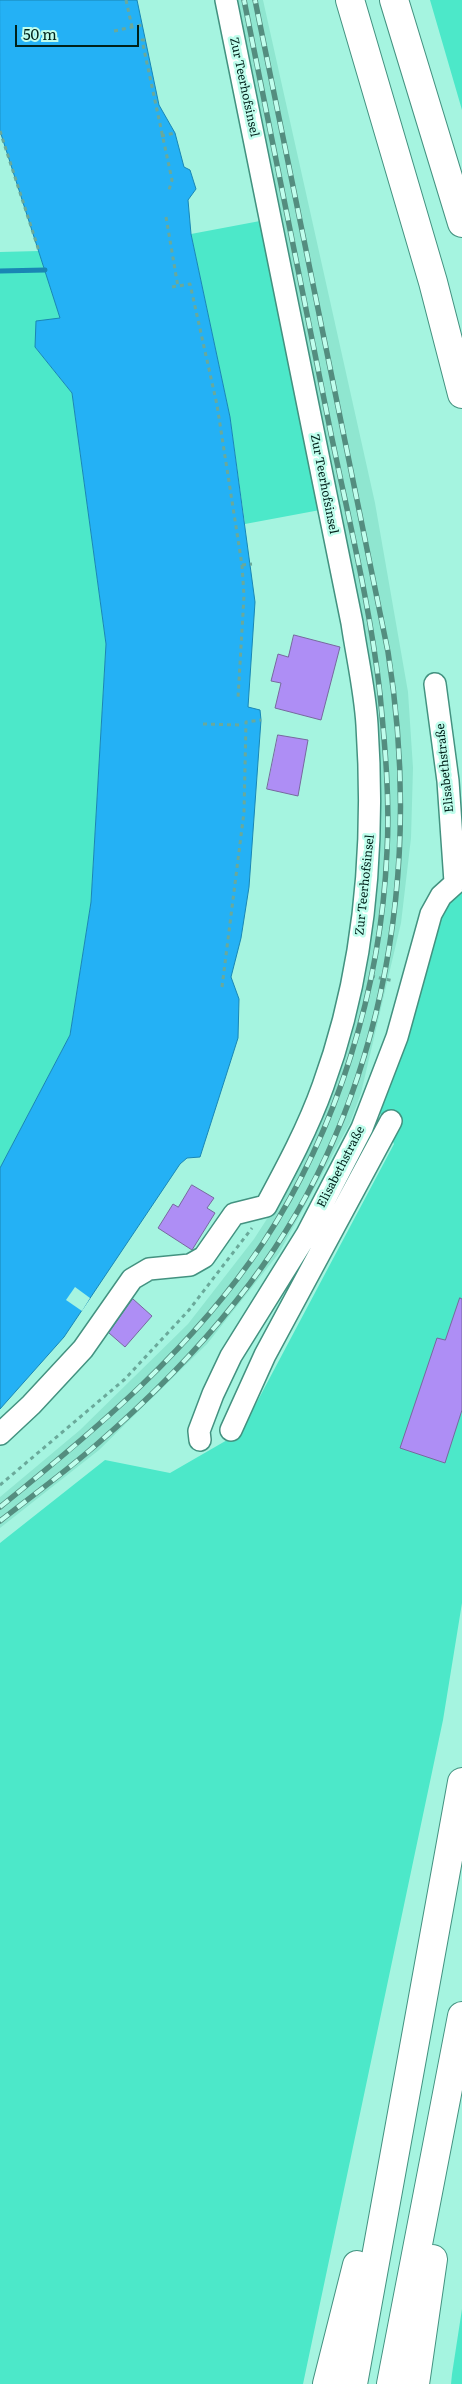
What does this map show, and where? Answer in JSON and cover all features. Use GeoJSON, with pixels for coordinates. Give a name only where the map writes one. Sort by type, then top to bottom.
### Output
{"type":"FeatureCollection","features":[{"type":"Feature","properties":{"kind":"highway"},"geometry":{"type":"LineString","coordinates":[[350,0],[433,282],[462,394]]}},
{"type":"Feature","properties":{"kind":"highway"},"geometry":{"type":"LineString","coordinates":[[394,0],[462,223]]}},
{"type":"Feature","properties":{"kind":"highway"},"geometry":{"type":"LineString","coordinates":[[353,2384],[462,1782]]}},
{"type":"Feature","properties":{"kind":"highway"},"geometry":{"type":"LineString","coordinates":[[391,2384],[462,2016]]}},
{"type":"Feature","properties":{"kind":"highway"},"geometry":{"type":"LineString","coordinates":[[415,2384],[462,2062]]}},
{"type":"Feature","properties":{"kind":"highway"},"geometry":{"type":"LineString","coordinates":[[327,2384],[382,2165],[404,2100]]}},
{"type":"Feature","properties":{"kind":"street","name":"Zur Teerhofsinsel"},"geometry":{"type":"LineString","coordinates":[[226,0],[350,614],[367,723],[370,833],[363,924],[342,1027],[324,1086],[303,1136],[266,1206]]}},
{"type":"Feature","properties":{"kind":"street","name":"Elisabethstraße"},"geometry":{"type":"LineString","coordinates":[[200,1440],[199,1431],[213,1394],[231,1356],[307,1234],[362,1128],[397,1037],[431,914],[441,896],[458,879],[448,781],[435,684]]}},
{"type":"Feature","properties":{"kind":"street"},"geometry":{"type":"LineString","coordinates":[[231,1430],[265,1355],[391,1121]]}},
{"type":"Feature","properties":{"kind":"street"},"geometry":{"type":"LineString","coordinates":[[0,1434],[32,1405],[83,1349],[132,1279],[149,1270],[190,1265],[204,1257],[234,1214],[266,1206]]}},
{"type":"Feature","properties":{"kind":"path"},"geometry":{"type":"LineString","coordinates":[[126,0],[132,27]]}},
{"type":"Feature","properties":{"kind":"path"},"geometry":{"type":"LineString","coordinates":[[114,30],[142,25]]}},
{"type":"Feature","properties":{"kind":"path"},"geometry":{"type":"LineString","coordinates":[[145,40],[142,40],[161,136],[172,180],[169,190]]}},
{"type":"Feature","properties":{"kind":"path"},"geometry":{"type":"LineString","coordinates":[[0,131],[39,251]]}},
{"type":"Feature","properties":{"kind":"path"},"geometry":{"type":"LineString","coordinates":[[161,136],[175,132]]}},
{"type":"Feature","properties":{"kind":"path"},"geometry":{"type":"LineString","coordinates":[[166,217],[178,286]]}},
{"type":"Feature","properties":{"kind":"path"},"geometry":{"type":"LineString","coordinates":[[172,287],[190,284],[217,404],[242,565],[244,596],[238,698]]}},
{"type":"Feature","properties":{"kind":"path"},"geometry":{"type":"LineString","coordinates":[[242,565],[252,564]]}},
{"type":"Feature","properties":{"kind":"path"},"geometry":{"type":"LineString","coordinates":[[222,987],[244,812],[246,722],[261,720]]}},
{"type":"Feature","properties":{"kind":"path"},"geometry":{"type":"LineString","coordinates":[[203,724],[242,724]]}},
{"type":"Feature","properties":{"kind":"path"},"geometry":{"type":"LineString","coordinates":[[353,973],[410,985]]}},
{"type":"Feature","properties":{"kind":"path"},"geometry":{"type":"LineString","coordinates":[[0,1485],[125,1379],[189,1310],[244,1240],[266,1206]]}},
{"type":"Feature","properties":{"kind":"shaded area"},"geometry":{"type":"Polygon","coordinates":[[[232,0],[263,0],[375,503],[408,692],[413,768],[411,838],[401,923],[361,1093],[350,1123],[279,1253],[207,1344],[99,1450],[0,1528],[0,1497],[80,1430],[188,1324],[254,1239],[296,1174],[333,1083],[376,767],[232,0]]]}},
{"type":"Feature","properties":{"kind":"shaded area"},"geometry":{"type":"Polygon","coordinates":[[[430,0],[462,0],[462,110],[430,0]]]}},
{"type":"Feature","properties":{"kind":"shaded area"},"geometry":{"type":"Polygon","coordinates":[[[260,221],[320,510],[245,524],[230,417],[191,234],[260,221]]]}},
{"type":"Feature","properties":{"kind":"shaded area"},"geometry":{"type":"Polygon","coordinates":[[[39,251],[60,318],[35,347],[72,393],[106,644],[91,902],[70,1035],[0,1168],[0,252],[39,251]]]}},
{"type":"Feature","properties":{"kind":"shaded area"},"geometry":{"type":"Polygon","coordinates":[[[462,890],[462,1603],[443,1720],[303,2384],[0,2384],[0,1543],[105,1460],[170,1473],[241,1432],[394,1144],[378,1109],[437,917],[453,896],[462,890]]]}},
{"type":"Feature","properties":{"kind":"shaded area"},"geometry":{"type":"Polygon","coordinates":[[[462,2309],[462,2384],[451,2384],[452,2374],[462,2309]]]}},
{"type":"Feature","properties":{"kind":"water"},"geometry":{"type":"Polygon","coordinates":[[[0,0],[137,0],[159,105],[175,133],[184,167],[190,170],[196,189],[188,200],[191,234],[230,417],[255,602],[248,707],[260,710],[261,720],[249,887],[241,938],[231,977],[239,999],[238,1038],[200,1157],[187,1158],[180,1164],[64,1337],[0,1409],[0,1168],[70,1035],[91,902],[106,644],[72,393],[35,347],[36,321],[60,318],[0,131],[0,0]]]}},
{"type":"Feature","properties":{"kind":"pier"},"geometry":{"type":"Polygon","coordinates":[[[75,1287],[90,1298],[82,1311],[66,1300],[75,1287]]]}},
{"type":"Feature","properties":{"kind":"building"},"geometry":{"type":"Polygon","coordinates":[[[294,635],[340,647],[321,720],[275,708],[281,683],[271,681],[278,654],[288,657],[294,635]]]}},
{"type":"Feature","properties":{"kind":"building"},"geometry":{"type":"Polygon","coordinates":[[[278,735],[308,740],[298,796],[267,789],[278,735]]]}},
{"type":"Feature","properties":{"kind":"building"},"geometry":{"type":"Polygon","coordinates":[[[192,1185],[214,1198],[207,1208],[215,1213],[192,1250],[158,1228],[173,1204],[178,1207],[192,1185]]]}},
{"type":"Feature","properties":{"kind":"building"},"geometry":{"type":"Polygon","coordinates":[[[460,1298],[462,1299],[462,1410],[445,1463],[400,1448],[437,1338],[445,1340],[460,1298]]]}},
{"type":"Feature","properties":{"kind":"building"},"geometry":{"type":"Polygon","coordinates":[[[133,1299],[152,1316],[125,1347],[109,1333],[133,1299]]]}},
{"type":"Feature","properties":{"kind":"waterway"},"geometry":{"type":"LineString","coordinates":[[0,271],[45,270]]}},
{"type":"Feature","properties":{"kind":"railway"},"geometry":{"type":"LineString","coordinates":[[0,1507],[72,1448],[142,1385],[175,1352],[236,1281],[263,1243],[290,1199],[334,1105],[351,1056],[376,954],[383,903],[388,812],[384,733],[376,660],[358,558],[329,424],[244,0]]}},
{"type":"Feature","properties":{"kind":"railway"},"geometry":{"type":"LineString","coordinates":[[0,1521],[72,1465],[133,1412],[188,1357],[237,1300],[287,1229],[327,1154],[358,1074],[381,992],[395,908],[400,823],[398,737],[388,652],[255,0]]}}]}
